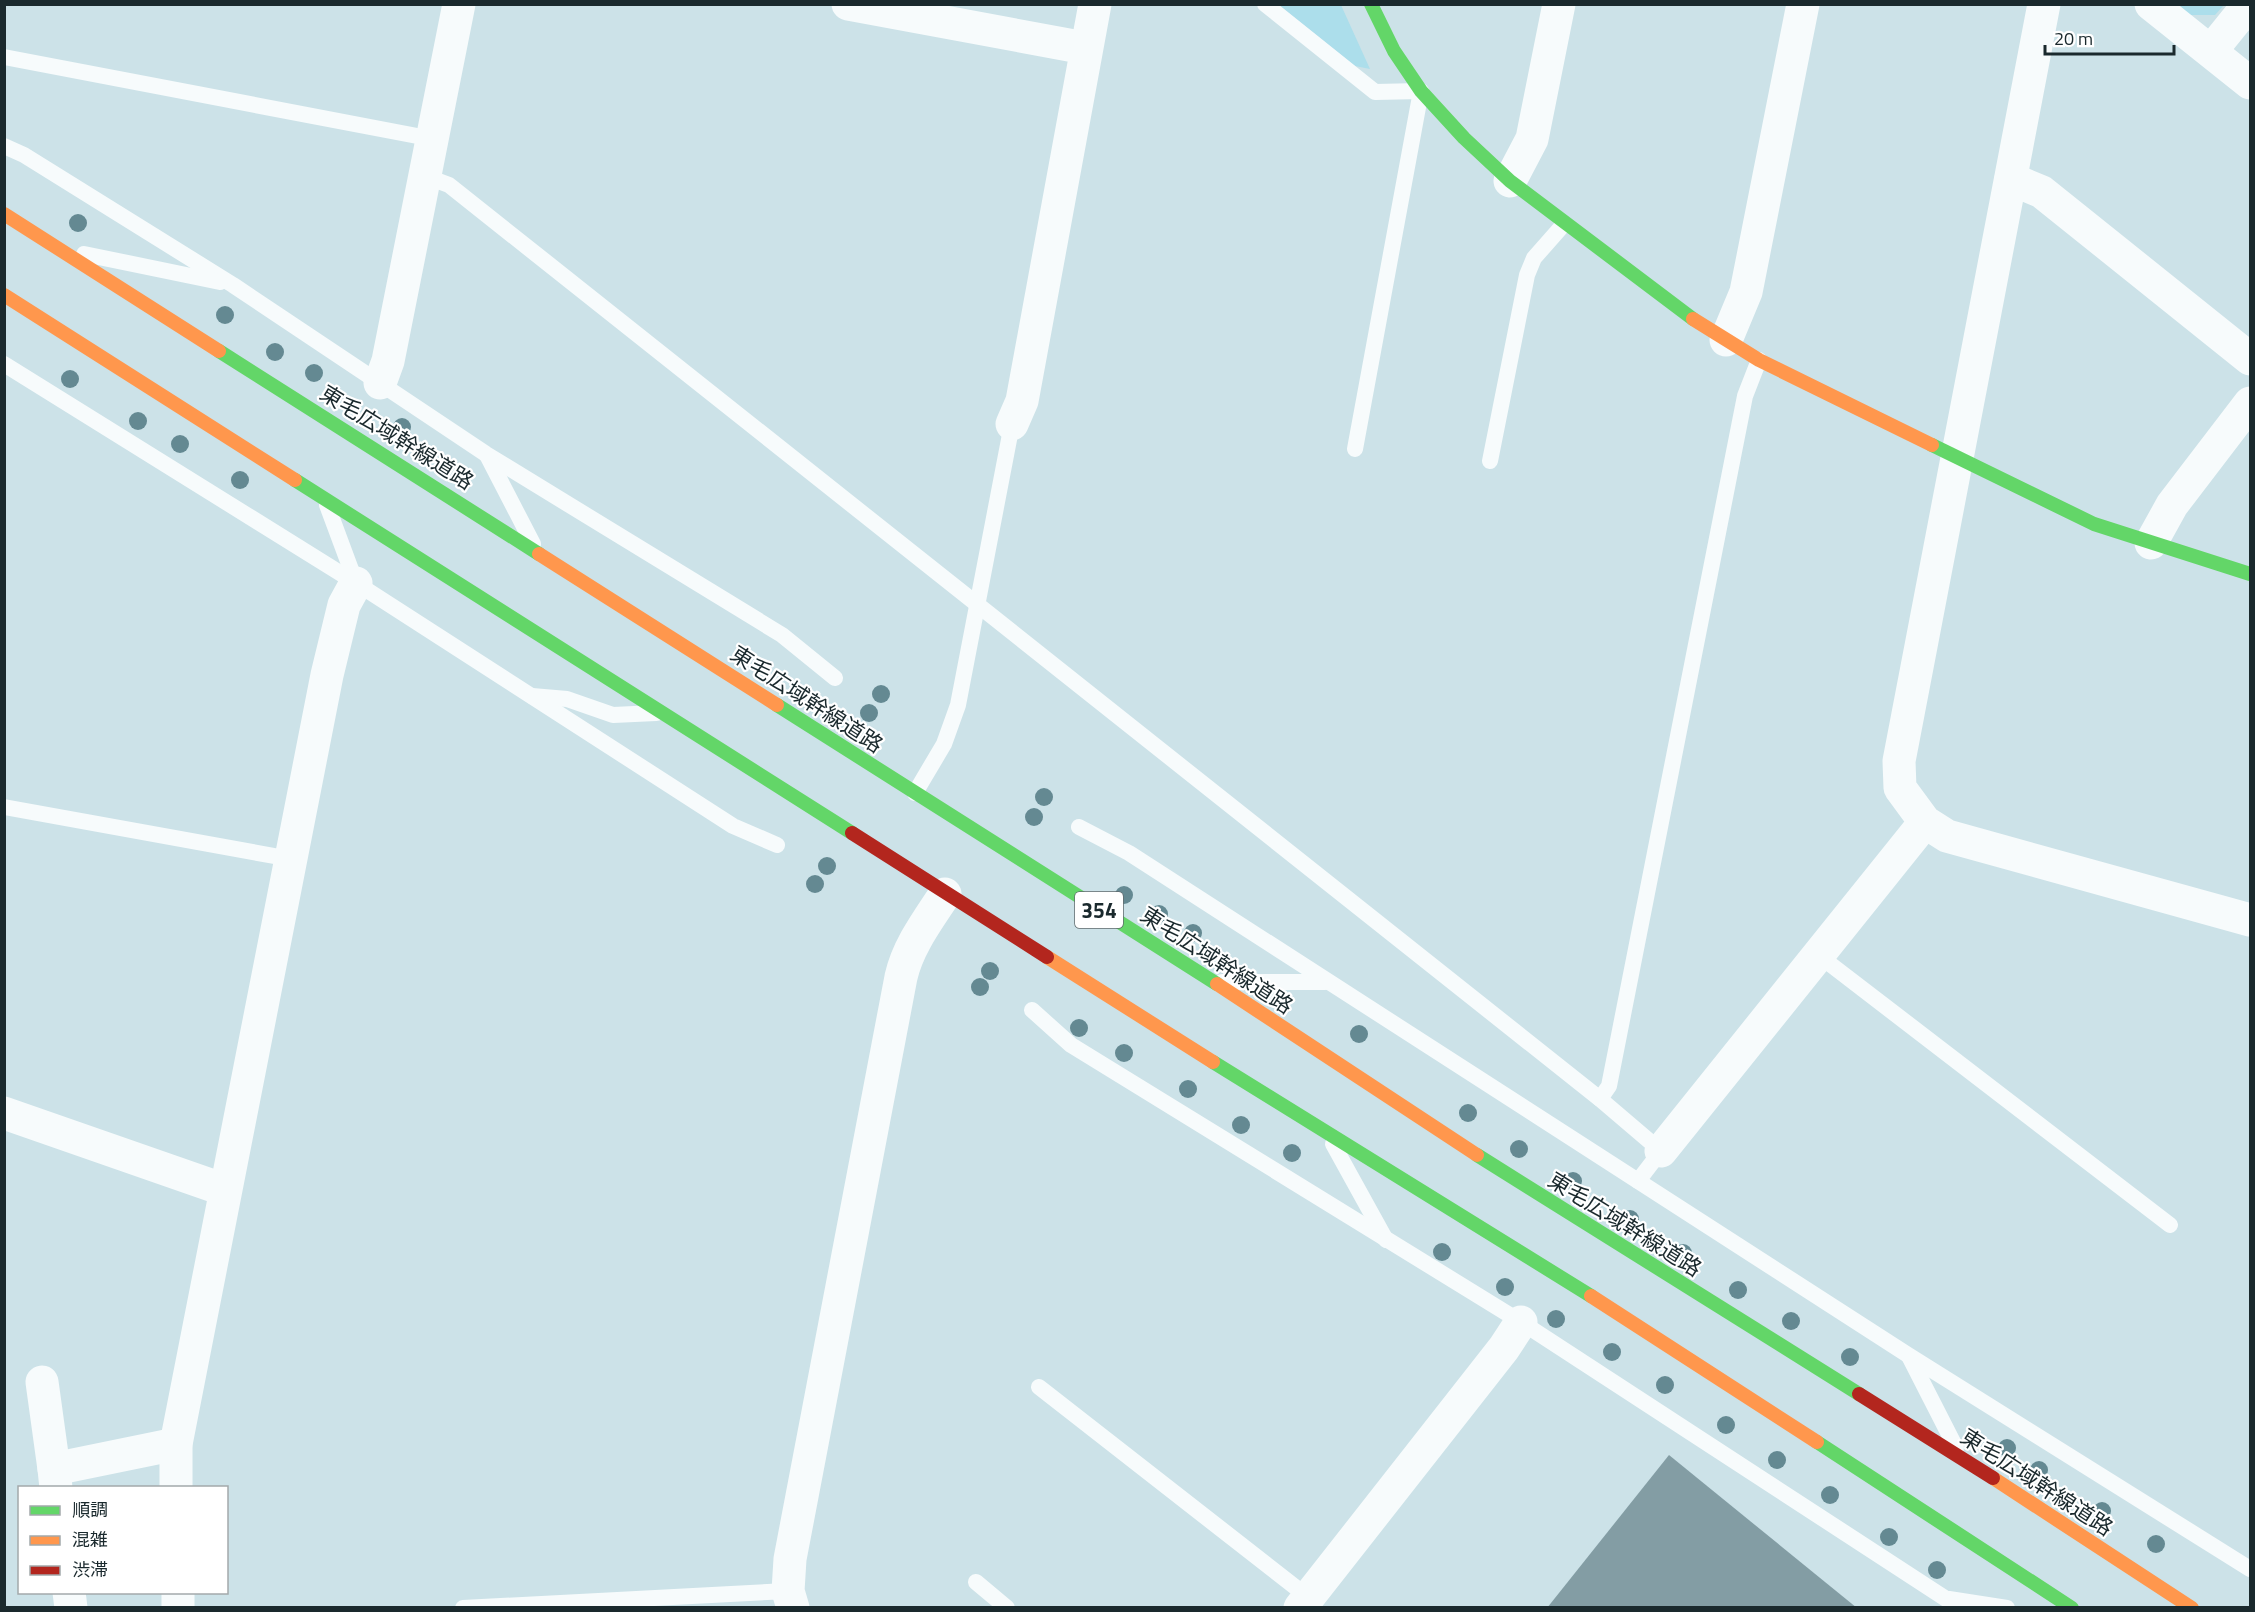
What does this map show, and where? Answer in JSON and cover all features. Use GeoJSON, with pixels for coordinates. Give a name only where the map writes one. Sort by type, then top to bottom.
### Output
{"type":"FeatureCollection","features":[{"type":"Feature","properties":{"kind":"main road"},"geometry":{"type":"LineString","coordinates":[[1371,4],[1394,51],[1421,91],[1464,138],[1510,181],[1564,224],[1658,295],[1726,340],[1759,360],[2094,524],[2250,574]]}},
{"type":"Feature","properties":{"kind":"main road","name":"東毛広域幹線道路"},"geometry":{"type":"LineString","coordinates":[[4,214],[536,549],[915,794],[1215,982],[1545,1200],[1961,1457],[2192,1608]]}},
{"type":"Feature","properties":{"kind":"main road"},"geometry":{"type":"LineString","coordinates":[[4,295],[945,894],[1328,1135],[1530,1256],[2072,1608]]}},
{"type":"Feature","properties":{"kind":"street"},"geometry":{"type":"LineString","coordinates":[[380,383],[388,362],[459,4]]}},
{"type":"Feature","properties":{"kind":"street"},"geometry":{"type":"LineString","coordinates":[[848,4],[1085,48]]}},
{"type":"Feature","properties":{"kind":"street"},"geometry":{"type":"LineString","coordinates":[[1012,424],[1022,401],[1085,48],[1095,4]]}},
{"type":"Feature","properties":{"kind":"street"},"geometry":{"type":"LineString","coordinates":[[1510,181],[1532,139],[1559,4]]}},
{"type":"Feature","properties":{"kind":"street"},"geometry":{"type":"LineString","coordinates":[[1726,340],[1746,292],[1803,4]]}},
{"type":"Feature","properties":{"kind":"street"},"geometry":{"type":"LineString","coordinates":[[2044,4],[1959,458],[1899,761],[1900,788],[1925,822],[1947,836],[2250,920]]}},
{"type":"Feature","properties":{"kind":"street"},"geometry":{"type":"LineString","coordinates":[[2151,4],[2250,83]]}},
{"type":"Feature","properties":{"kind":"street"},"geometry":{"type":"LineString","coordinates":[[2211,51],[2249,4]]}},
{"type":"Feature","properties":{"kind":"street"},"geometry":{"type":"LineString","coordinates":[[2011,179],[2042,192],[2250,359]]}},
{"type":"Feature","properties":{"kind":"street"},"geometry":{"type":"LineString","coordinates":[[2151,543],[2172,505],[2246,416]]}},
{"type":"Feature","properties":{"kind":"street"},"geometry":{"type":"LineString","coordinates":[[176,1486],[176,1444],[330,663],[344,605],[356,583]]}},
{"type":"Feature","properties":{"kind":"street"},"geometry":{"type":"LineString","coordinates":[[1661,1151],[1925,822]]}},
{"type":"Feature","properties":{"kind":"street"},"geometry":{"type":"LineString","coordinates":[[790,1599],[790,1559],[905,960],[945,894]]}},
{"type":"Feature","properties":{"kind":"street"},"geometry":{"type":"LineString","coordinates":[[4,1113],[225,1190]]}},
{"type":"Feature","properties":{"kind":"street"},"geometry":{"type":"LineString","coordinates":[[1309,1604],[1504,1348],[1521,1322]]}},
{"type":"Feature","properties":{"kind":"street"},"geometry":{"type":"LineString","coordinates":[[42,1382],[55,1478],[176,1444]]}},
{"type":"Feature","properties":{"kind":"lane"},"geometry":{"type":"LineString","coordinates":[[1265,4],[1375,92],[1421,91],[1355,449]]}},
{"type":"Feature","properties":{"kind":"lane"},"geometry":{"type":"LineString","coordinates":[[4,57],[433,139]]}},
{"type":"Feature","properties":{"kind":"lane"},"geometry":{"type":"LineString","coordinates":[[4,146],[24,155],[233,285],[486,454],[782,635],[835,678]]}},
{"type":"Feature","properties":{"kind":"lane"},"geometry":{"type":"LineString","coordinates":[[425,176],[449,185],[1600,1099],[1661,1151],[1638,1181]]}},
{"type":"Feature","properties":{"kind":"lane"},"geometry":{"type":"LineString","coordinates":[[1490,461],[1527,275],[1534,258],[1564,224]]}},
{"type":"Feature","properties":{"kind":"lane"},"geometry":{"type":"LineString","coordinates":[[59,249],[233,285]]}},
{"type":"Feature","properties":{"kind":"lane"},"geometry":{"type":"LineString","coordinates":[[1600,1099],[1609,1086],[1746,396],[1759,360]]}},
{"type":"Feature","properties":{"kind":"lane"},"geometry":{"type":"LineString","coordinates":[[4,364],[356,583],[733,826],[777,845]]}},
{"type":"Feature","properties":{"kind":"lane"},"geometry":{"type":"LineString","coordinates":[[915,794],[944,744],[958,705],[1012,424]]}},
{"type":"Feature","properties":{"kind":"lane"},"geometry":{"type":"LineString","coordinates":[[486,454],[536,549]]}},
{"type":"Feature","properties":{"kind":"lane"},"geometry":{"type":"LineString","coordinates":[[324,499],[356,583]]}},
{"type":"Feature","properties":{"kind":"lane"},"geometry":{"type":"LineString","coordinates":[[529,696],[567,699],[613,715],[660,713]]}},
{"type":"Feature","properties":{"kind":"lane"},"geometry":{"type":"LineString","coordinates":[[4,807],[291,859]]}},
{"type":"Feature","properties":{"kind":"lane"},"geometry":{"type":"LineString","coordinates":[[1079,827],[1129,853],[1908,1355],[2250,1569]]}},
{"type":"Feature","properties":{"kind":"lane"},"geometry":{"type":"LineString","coordinates":[[1818,954],[2170,1225]]}},
{"type":"Feature","properties":{"kind":"lane"},"geometry":{"type":"LineString","coordinates":[[1215,982],[1326,982]]}},
{"type":"Feature","properties":{"kind":"lane"},"geometry":{"type":"LineString","coordinates":[[1032,1010],[1071,1045],[1521,1322],[1960,1608]]}},
{"type":"Feature","properties":{"kind":"lane"},"geometry":{"type":"LineString","coordinates":[[1328,1135],[1387,1240]]}},
{"type":"Feature","properties":{"kind":"lane"},"geometry":{"type":"LineString","coordinates":[[1908,1355],[1961,1457]]}},
{"type":"Feature","properties":{"kind":"lane"},"geometry":{"type":"LineString","coordinates":[[1039,1387],[1309,1604]]}},
{"type":"Feature","properties":{"kind":"lane"},"geometry":{"type":"LineString","coordinates":[[976,1582],[1007,1608]]}},
{"type":"Feature","properties":{"kind":"lane"},"geometry":{"type":"LineString","coordinates":[[1945,1598],[2007,1608]]}},
{"type":"Feature","properties":{"kind":"lane"},"geometry":{"type":"LineString","coordinates":[[464,1608],[790,1599]]}},
{"type":"Feature","properties":{"kind":"shaded area"},"geometry":{"type":"Polygon","coordinates":[[[1279,5],[1341,5],[1370,69],[1355,66],[1279,5]]]}},
{"type":"Feature","properties":{"kind":"shaded area"},"geometry":{"type":"Polygon","coordinates":[[[2175,5],[2224,5],[2215,15],[2188,15],[2175,5]]]}},
{"type":"Feature","properties":{"kind":"building"},"geometry":{"type":"Polygon","coordinates":[[[1669,1455],[1857,1608],[1547,1608],[1669,1455]]]}},
{"type":"Feature","properties":{"kind":"traffic: fast"},"geometry":{"type":"LineString","coordinates":[[1371,4],[1394,51],[1421,91],[1464,138],[1510,181],[1693,319]]}},
{"type":"Feature","properties":{"kind":"traffic: fast"},"geometry":{"type":"LineString","coordinates":[[219,351],[539,554]]}},
{"type":"Feature","properties":{"kind":"traffic: fast"},"geometry":{"type":"LineString","coordinates":[[1932,445],[2094,524],[2250,574]]}},
{"type":"Feature","properties":{"kind":"traffic: fast"},"geometry":{"type":"LineString","coordinates":[[295,480],[852,833]]}},
{"type":"Feature","properties":{"kind":"traffic: fast"},"geometry":{"type":"LineString","coordinates":[[777,705],[1217,984]]}},
{"type":"Feature","properties":{"kind":"traffic: fast"},"geometry":{"type":"LineString","coordinates":[[1213,1062],[1591,1296]]}},
{"type":"Feature","properties":{"kind":"traffic: fast"},"geometry":{"type":"LineString","coordinates":[[1477,1155],[1859,1394]]}},
{"type":"Feature","properties":{"kind":"traffic: fast"},"geometry":{"type":"LineString","coordinates":[[1817,1442],[2072,1608]]}},
{"type":"Feature","properties":{"kind":"traffic: slow"},"geometry":{"type":"LineString","coordinates":[[4,214],[219,351]]}},
{"type":"Feature","properties":{"kind":"traffic: slow"},"geometry":{"type":"LineString","coordinates":[[4,295],[295,480]]}},
{"type":"Feature","properties":{"kind":"traffic: slow"},"geometry":{"type":"LineString","coordinates":[[1693,319],[1759,360],[1932,445]]}},
{"type":"Feature","properties":{"kind":"traffic: slow"},"geometry":{"type":"LineString","coordinates":[[539,554],[777,705]]}},
{"type":"Feature","properties":{"kind":"traffic: slow"},"geometry":{"type":"LineString","coordinates":[[1047,957],[1213,1062]]}},
{"type":"Feature","properties":{"kind":"traffic: slow"},"geometry":{"type":"LineString","coordinates":[[1217,984],[1477,1155]]}},
{"type":"Feature","properties":{"kind":"traffic: slow"},"geometry":{"type":"LineString","coordinates":[[1591,1296],[1817,1442]]}},
{"type":"Feature","properties":{"kind":"traffic: slow"},"geometry":{"type":"LineString","coordinates":[[1993,1478],[2192,1608]]}},
{"type":"Feature","properties":{"kind":"traffic: jam"},"geometry":{"type":"LineString","coordinates":[[852,833],[1047,957]]}},
{"type":"Feature","properties":{"kind":"traffic: jam"},"geometry":{"type":"LineString","coordinates":[[1859,1394],[1993,1478]]}}]}
